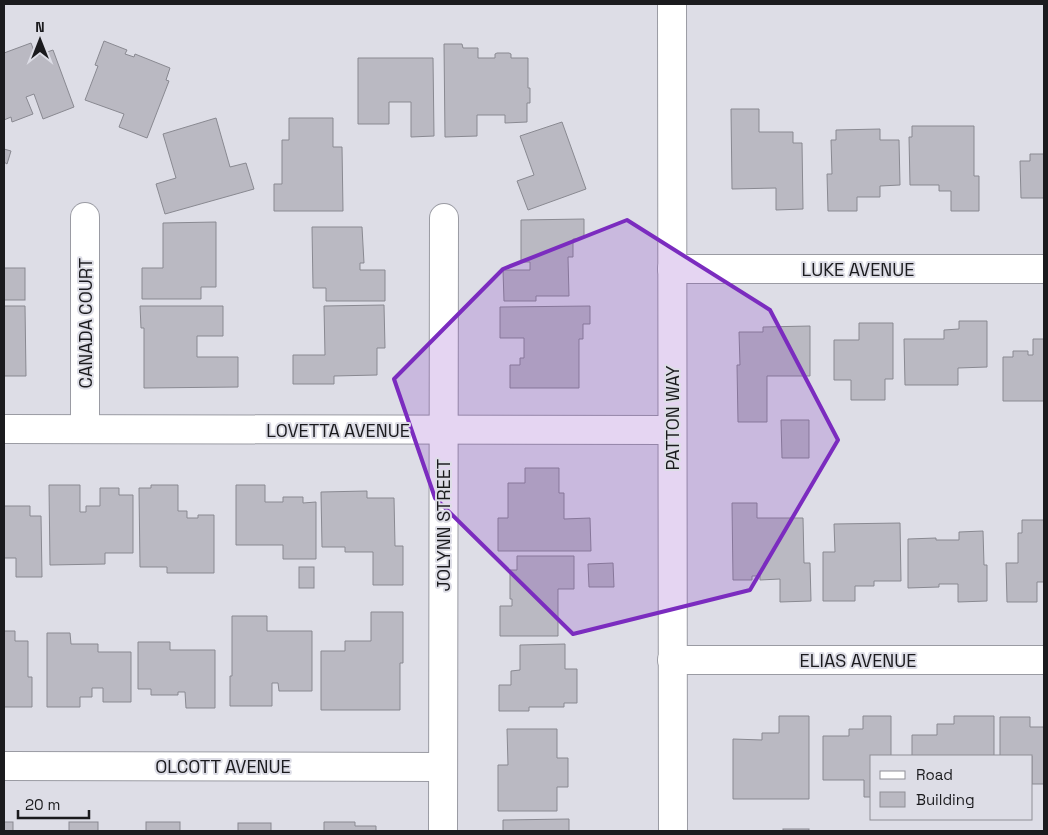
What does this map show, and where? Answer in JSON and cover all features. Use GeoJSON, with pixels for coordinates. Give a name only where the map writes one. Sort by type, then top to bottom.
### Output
{"type":"FeatureCollection","features":[{"type":"Feature","properties":{"kind":"street","name":"PATTON WAY"},"geometry":{"type":"LineString","coordinates":[[672,4],[672,831]]}},
{"type":"Feature","properties":{"kind":"street","name":"CANADA COURT"},"geometry":{"type":"LineString","coordinates":[[85,217],[85,429]]}},
{"type":"Feature","properties":{"kind":"street","name":"JOLYNN STREET"},"geometry":{"type":"LineString","coordinates":[[443,831],[444,218]]}},
{"type":"Feature","properties":{"kind":"street","name":"LUKE AVENUE"},"geometry":{"type":"LineString","coordinates":[[672,269],[1044,268]]}},
{"type":"Feature","properties":{"kind":"street","name":"LOVETTA AVENUE"},"geometry":{"type":"LineString","coordinates":[[4,429],[672,430]]}},
{"type":"Feature","properties":{"kind":"street","name":"ELIAS AVENUE"},"geometry":{"type":"LineString","coordinates":[[672,660],[1044,660]]}},
{"type":"Feature","properties":{"kind":"street","name":"OLCOTT AVENUE"},"geometry":{"type":"LineString","coordinates":[[4,766],[443,767]]}},
{"type":"Feature","properties":{"kind":"highlighted area"},"geometry":{"type":"Polygon","coordinates":[[[627,220],[770,310],[838,440],[750,590],[573,634],[435,498],[394,379],[503,269],[627,220]]]}},
{"type":"Feature","properties":{"kind":"building"},"geometry":{"type":"Polygon","coordinates":[[[104,41],[127,50],[125,54],[134,57],[135,54],[170,68],[166,80],[169,81],[147,138],[119,127],[124,114],[85,100],[98,66],[95,65],[104,41]]]}},
{"type":"Feature","properties":{"kind":"building"},"geometry":{"type":"Polygon","coordinates":[[[31,43],[36,56],[53,50],[74,107],[43,119],[34,94],[26,97],[33,114],[12,122],[11,117],[4,120],[4,53],[31,43]]]}},
{"type":"Feature","properties":{"kind":"building"},"geometry":{"type":"Polygon","coordinates":[[[444,44],[462,44],[463,48],[478,48],[478,58],[495,58],[497,53],[509,53],[511,58],[528,58],[530,103],[527,103],[527,122],[505,123],[505,115],[477,115],[477,136],[445,137],[444,44]]]}},
{"type":"Feature","properties":{"kind":"building"},"geometry":{"type":"Polygon","coordinates":[[[358,58],[433,58],[434,136],[411,137],[411,102],[389,102],[389,124],[358,124],[358,58]]]}},
{"type":"Feature","properties":{"kind":"building"},"geometry":{"type":"Polygon","coordinates":[[[731,109],[759,109],[759,132],[793,132],[793,143],[802,143],[803,209],[776,210],[776,188],[732,189],[731,109]]]}},
{"type":"Feature","properties":{"kind":"building"},"geometry":{"type":"Polygon","coordinates":[[[216,118],[230,167],[246,163],[254,189],[165,214],[156,184],[176,178],[163,134],[216,118]]]}},
{"type":"Feature","properties":{"kind":"building"},"geometry":{"type":"Polygon","coordinates":[[[289,118],[333,118],[333,147],[342,147],[343,211],[274,211],[274,184],[282,184],[282,140],[289,140],[289,118]]]}},
{"type":"Feature","properties":{"kind":"building"},"geometry":{"type":"Polygon","coordinates":[[[562,122],[586,189],[528,210],[517,181],[534,175],[520,136],[562,122]]]}},
{"type":"Feature","properties":{"kind":"building"},"geometry":{"type":"Polygon","coordinates":[[[912,126],[974,126],[974,176],[979,176],[979,211],[951,211],[951,191],[939,191],[939,185],[910,185],[909,137],[912,137],[912,126]]]}},
{"type":"Feature","properties":{"kind":"building"},"geometry":{"type":"Polygon","coordinates":[[[880,129],[880,140],[899,140],[900,185],[880,186],[880,197],[857,197],[857,211],[828,211],[827,174],[832,174],[831,140],[836,140],[836,130],[880,129]]]}},
{"type":"Feature","properties":{"kind":"building"},"geometry":{"type":"Polygon","coordinates":[[[4,149],[11,151],[7,164],[4,162],[4,149]]]}},
{"type":"Feature","properties":{"kind":"building"},"geometry":{"type":"Polygon","coordinates":[[[1030,154],[1044,154],[1044,198],[1021,198],[1020,161],[1030,161],[1030,154]]]}},
{"type":"Feature","properties":{"kind":"building"},"geometry":{"type":"Polygon","coordinates":[[[584,219],[584,238],[573,239],[573,257],[568,257],[569,296],[536,296],[536,301],[504,301],[503,270],[530,270],[530,262],[521,262],[521,220],[584,219]]]}},
{"type":"Feature","properties":{"kind":"building"},"geometry":{"type":"Polygon","coordinates":[[[216,222],[216,287],[201,287],[201,299],[142,299],[142,268],[163,268],[163,223],[216,222]]]}},
{"type":"Feature","properties":{"kind":"building"},"geometry":{"type":"Polygon","coordinates":[[[312,227],[362,227],[364,263],[360,263],[360,270],[385,270],[385,301],[326,301],[326,288],[313,288],[312,227]]]}},
{"type":"Feature","properties":{"kind":"building"},"geometry":{"type":"Polygon","coordinates":[[[4,268],[25,268],[25,300],[4,300],[4,268]]]}},
{"type":"Feature","properties":{"kind":"building"},"geometry":{"type":"Polygon","coordinates":[[[384,305],[385,348],[377,348],[377,375],[334,376],[334,384],[293,384],[293,355],[325,355],[324,306],[384,305]]]}},
{"type":"Feature","properties":{"kind":"building"},"geometry":{"type":"Polygon","coordinates":[[[4,306],[25,306],[26,376],[4,376],[4,306]]]}},
{"type":"Feature","properties":{"kind":"building"},"geometry":{"type":"Polygon","coordinates":[[[140,306],[223,306],[223,336],[197,336],[197,357],[238,357],[238,387],[144,388],[144,328],[141,328],[140,306]]]}},
{"type":"Feature","properties":{"kind":"building"},"geometry":{"type":"Polygon","coordinates":[[[590,306],[590,324],[583,324],[583,339],[579,339],[579,388],[510,388],[510,365],[520,365],[520,358],[524,358],[524,338],[500,338],[500,307],[590,306]]]}},
{"type":"Feature","properties":{"kind":"building"},"geometry":{"type":"Polygon","coordinates":[[[959,321],[987,321],[987,367],[958,368],[958,385],[905,385],[904,339],[944,339],[944,330],[959,329],[959,321]]]}},
{"type":"Feature","properties":{"kind":"building"},"geometry":{"type":"Polygon","coordinates":[[[859,323],[893,323],[893,379],[885,379],[885,400],[851,400],[851,380],[834,380],[834,340],[859,340],[859,323]]]}},
{"type":"Feature","properties":{"kind":"building"},"geometry":{"type":"Polygon","coordinates":[[[810,326],[810,376],[767,376],[767,422],[738,422],[737,365],[740,365],[739,332],[763,332],[763,327],[810,326]]]}},
{"type":"Feature","properties":{"kind":"building"},"geometry":{"type":"Polygon","coordinates":[[[1033,339],[1044,339],[1044,401],[1003,401],[1003,357],[1013,357],[1013,351],[1028,351],[1028,355],[1033,355],[1033,339]]]}},
{"type":"Feature","properties":{"kind":"building"},"geometry":{"type":"Polygon","coordinates":[[[781,420],[809,420],[809,458],[782,458],[781,420]]]}},
{"type":"Feature","properties":{"kind":"building"},"geometry":{"type":"Polygon","coordinates":[[[525,468],[559,468],[559,493],[564,493],[564,519],[590,518],[591,551],[498,551],[498,518],[508,518],[508,483],[525,483],[525,468]]]}},
{"type":"Feature","properties":{"kind":"building"},"geometry":{"type":"Polygon","coordinates":[[[49,485],[80,485],[80,512],[86,512],[86,506],[100,506],[100,488],[119,488],[119,495],[133,495],[133,553],[105,553],[105,564],[50,565],[49,485]]]}},
{"type":"Feature","properties":{"kind":"building"},"geometry":{"type":"Polygon","coordinates":[[[151,485],[178,485],[178,511],[187,511],[187,518],[198,518],[198,515],[214,515],[214,573],[167,573],[167,567],[140,567],[139,488],[151,488],[151,485]]]}},
{"type":"Feature","properties":{"kind":"building"},"geometry":{"type":"Polygon","coordinates":[[[236,485],[265,485],[265,502],[283,502],[283,497],[303,497],[303,503],[316,502],[316,559],[283,559],[283,545],[236,545],[236,485]]]}},
{"type":"Feature","properties":{"kind":"building"},"geometry":{"type":"Polygon","coordinates":[[[367,491],[367,498],[394,498],[395,546],[403,546],[403,585],[373,585],[373,552],[345,552],[345,547],[322,547],[321,492],[367,491]]]}},
{"type":"Feature","properties":{"kind":"building"},"geometry":{"type":"Polygon","coordinates":[[[732,503],[757,503],[757,518],[803,518],[804,563],[810,563],[811,601],[780,602],[780,579],[760,580],[760,576],[752,576],[752,580],[733,580],[732,503]]]}},
{"type":"Feature","properties":{"kind":"building"},"geometry":{"type":"Polygon","coordinates":[[[4,506],[30,506],[30,516],[41,516],[42,577],[16,577],[16,558],[4,558],[4,506]]]}},
{"type":"Feature","properties":{"kind":"building"},"geometry":{"type":"Polygon","coordinates":[[[1022,520],[1044,520],[1044,582],[1037,582],[1037,602],[1007,602],[1006,563],[1018,563],[1018,533],[1022,533],[1022,520]]]}},
{"type":"Feature","properties":{"kind":"building"},"geometry":{"type":"Polygon","coordinates":[[[900,523],[901,581],[874,581],[874,586],[855,586],[855,601],[823,601],[823,552],[835,552],[834,524],[900,523]]]}},
{"type":"Feature","properties":{"kind":"building"},"geometry":{"type":"Polygon","coordinates":[[[983,531],[984,565],[987,565],[987,601],[958,602],[958,584],[939,584],[939,587],[908,588],[908,539],[936,538],[936,540],[959,540],[959,532],[983,531]]]}},
{"type":"Feature","properties":{"kind":"building"},"geometry":{"type":"Polygon","coordinates":[[[517,556],[574,556],[574,589],[558,589],[558,636],[500,636],[500,606],[512,606],[512,599],[510,599],[510,570],[517,570],[517,556]]]}},
{"type":"Feature","properties":{"kind":"building"},"geometry":{"type":"Polygon","coordinates":[[[613,563],[614,587],[589,587],[588,564],[613,563]]]}},
{"type":"Feature","properties":{"kind":"building"},"geometry":{"type":"Polygon","coordinates":[[[299,567],[314,567],[314,588],[299,588],[299,567]]]}},
{"type":"Feature","properties":{"kind":"building"},"geometry":{"type":"Polygon","coordinates":[[[371,612],[403,612],[403,663],[400,663],[400,710],[321,710],[321,651],[345,651],[345,641],[371,641],[371,612]]]}},
{"type":"Feature","properties":{"kind":"building"},"geometry":{"type":"Polygon","coordinates":[[[232,616],[267,616],[267,631],[312,631],[312,691],[279,691],[278,683],[272,683],[272,706],[230,706],[232,616]]]}},
{"type":"Feature","properties":{"kind":"building"},"geometry":{"type":"Polygon","coordinates":[[[4,631],[15,631],[15,641],[28,641],[28,677],[32,677],[32,707],[4,707],[4,631]]]}},
{"type":"Feature","properties":{"kind":"building"},"geometry":{"type":"Polygon","coordinates":[[[47,633],[70,633],[71,644],[98,644],[98,652],[131,652],[131,702],[103,702],[103,688],[92,688],[92,697],[80,697],[80,707],[47,707],[47,633]]]}},
{"type":"Feature","properties":{"kind":"building"},"geometry":{"type":"Polygon","coordinates":[[[138,642],[170,642],[170,650],[215,650],[215,708],[186,708],[185,692],[178,692],[178,695],[151,695],[151,689],[138,689],[138,642]]]}},
{"type":"Feature","properties":{"kind":"building"},"geometry":{"type":"Polygon","coordinates":[[[565,644],[565,669],[577,669],[577,703],[564,703],[564,707],[529,707],[529,711],[499,711],[499,685],[511,685],[511,671],[520,670],[520,645],[565,644]]]}},
{"type":"Feature","properties":{"kind":"building"},"geometry":{"type":"Polygon","coordinates":[[[779,716],[809,716],[809,799],[733,799],[733,739],[762,740],[762,733],[779,733],[779,716]]]}},
{"type":"Feature","properties":{"kind":"building"},"geometry":{"type":"Polygon","coordinates":[[[863,716],[891,716],[891,755],[870,755],[870,797],[864,797],[864,780],[823,780],[823,736],[849,736],[849,729],[863,729],[863,716]]]}},
{"type":"Feature","properties":{"kind":"building"},"geometry":{"type":"Polygon","coordinates":[[[954,716],[994,716],[994,755],[912,755],[912,735],[937,735],[937,724],[954,724],[954,716]]]}},
{"type":"Feature","properties":{"kind":"building"},"geometry":{"type":"Polygon","coordinates":[[[1000,717],[1030,717],[1030,727],[1044,727],[1044,784],[1033,784],[1033,755],[1000,755],[1000,717]]]}},
{"type":"Feature","properties":{"kind":"building"},"geometry":{"type":"Polygon","coordinates":[[[507,729],[557,729],[557,758],[568,758],[568,787],[557,787],[557,811],[498,811],[498,765],[508,765],[507,729]]]}},
{"type":"Feature","properties":{"kind":"building"},"geometry":{"type":"Polygon","coordinates":[[[569,819],[569,831],[503,831],[503,820],[569,819]]]}},
{"type":"Feature","properties":{"kind":"building"},"geometry":{"type":"Polygon","coordinates":[[[4,822],[13,822],[13,831],[4,831],[4,822]]]}},
{"type":"Feature","properties":{"kind":"building"},"geometry":{"type":"Polygon","coordinates":[[[69,822],[98,822],[98,831],[69,831],[69,822]]]}},
{"type":"Feature","properties":{"kind":"building"},"geometry":{"type":"Polygon","coordinates":[[[146,822],[180,822],[180,831],[146,831],[146,822]]]}},
{"type":"Feature","properties":{"kind":"building"},"geometry":{"type":"Polygon","coordinates":[[[324,822],[355,822],[355,826],[376,826],[376,831],[324,831],[324,822]]]}},
{"type":"Feature","properties":{"kind":"building"},"geometry":{"type":"Polygon","coordinates":[[[238,823],[271,823],[271,831],[238,831],[238,823]]]}},
{"type":"Feature","properties":{"kind":"building"},"geometry":{"type":"Polygon","coordinates":[[[783,829],[809,829],[809,831],[783,831],[783,829]]]}}]}
